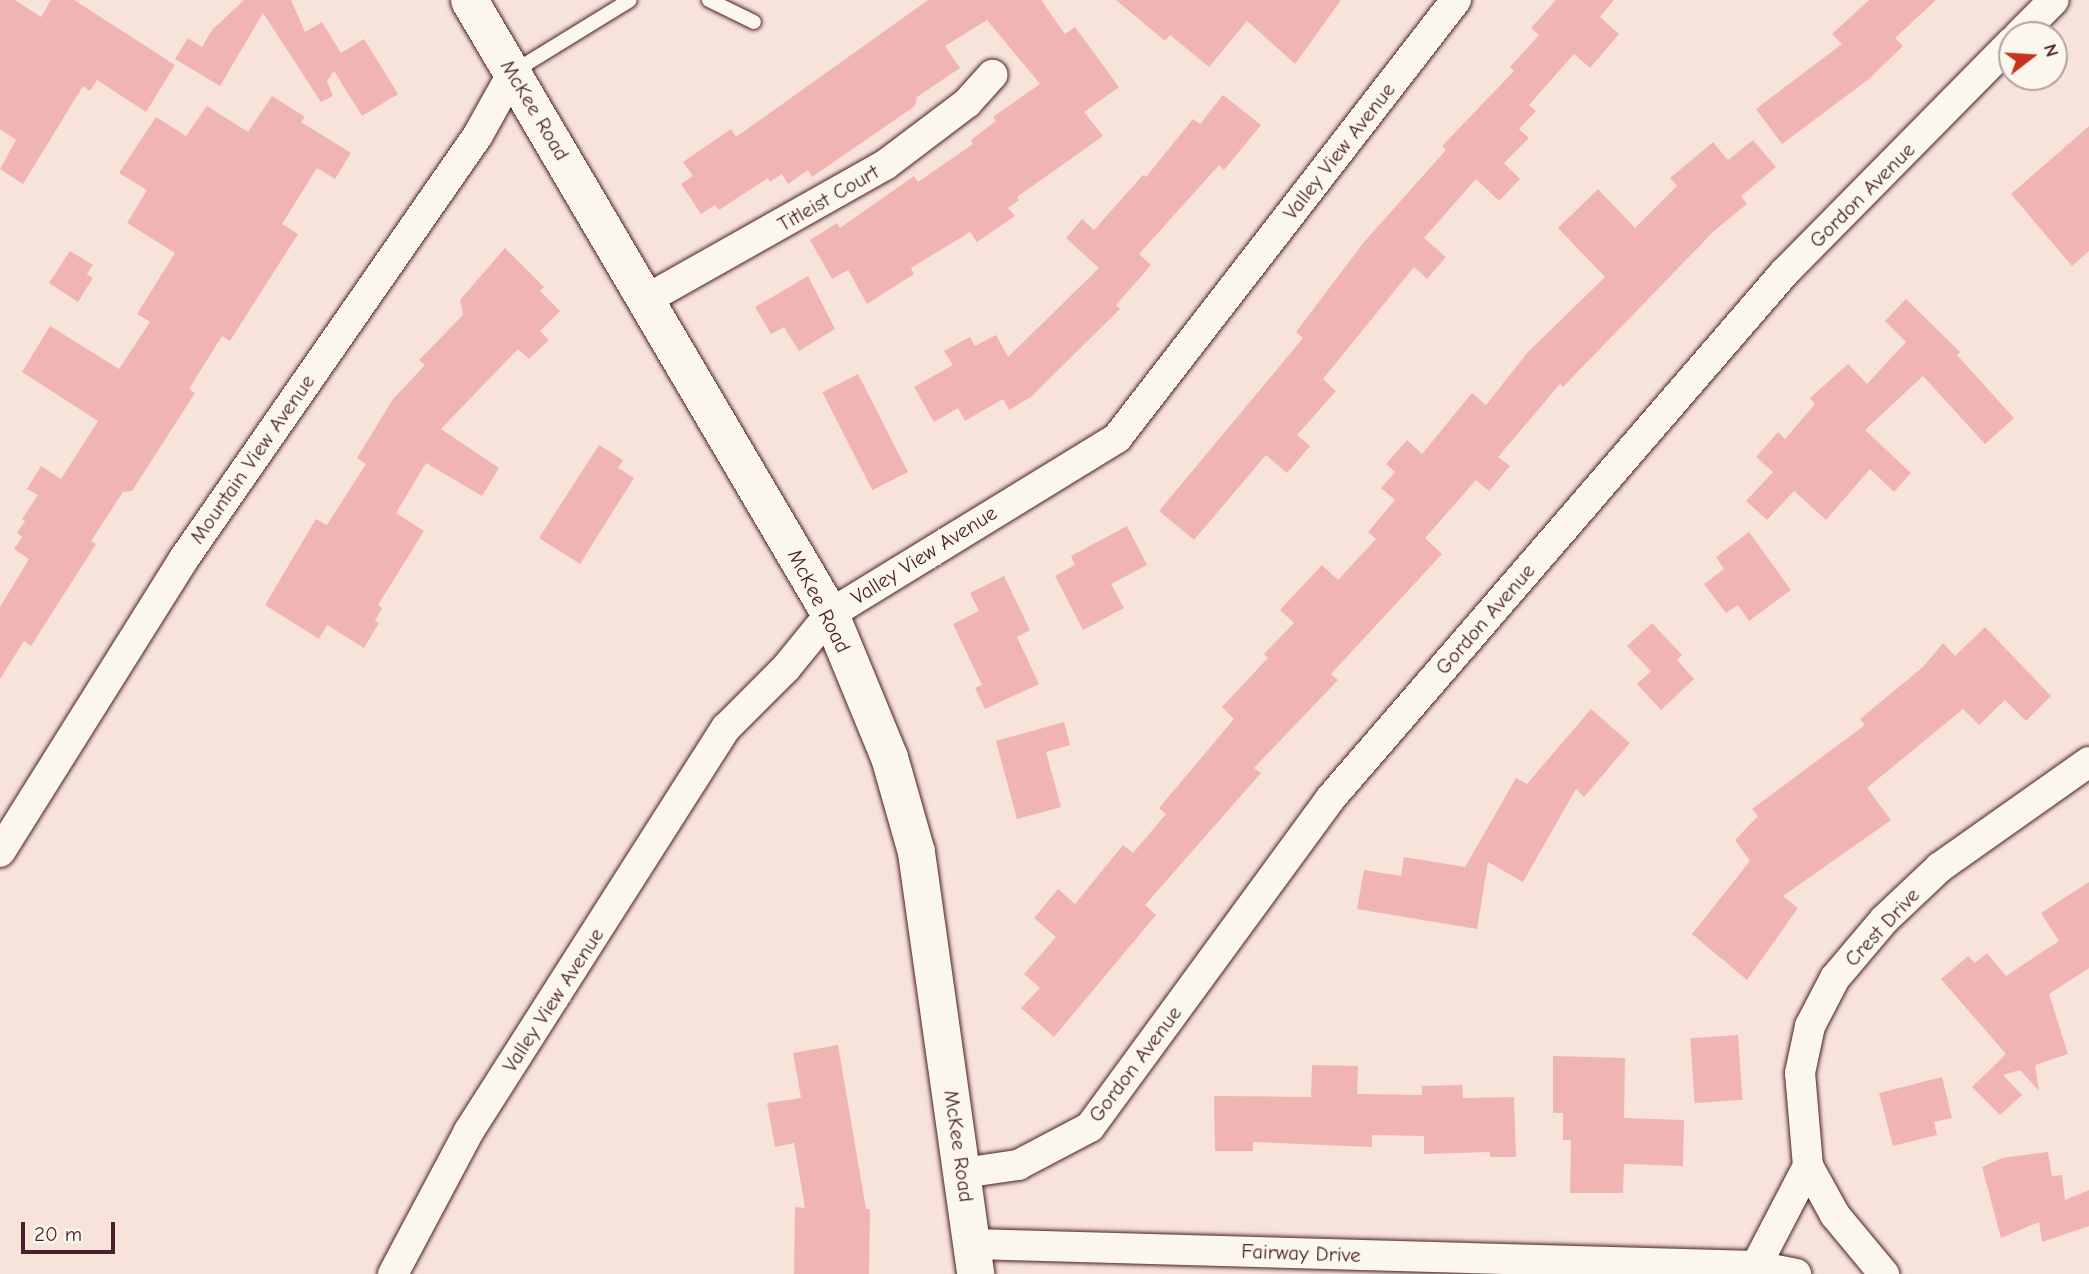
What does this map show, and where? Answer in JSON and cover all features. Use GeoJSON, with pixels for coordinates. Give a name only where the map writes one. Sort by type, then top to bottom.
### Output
{"type":"FeatureCollection","features":[{"type":"Feature","properties":{"kind":"street","name":"McKee Road"},"geometry":{"type":"LineString","coordinates":[[469,0],[830,614],[889,757],[916,852],[974,1259]]}},
{"type":"Feature","properties":{"kind":"street","name":"Valley View Avenue"},"geometry":{"type":"LineString","coordinates":[[393,1274],[469,1131],[726,728],[786,668],[830,614],[1117,438],[1456,0]]}},
{"type":"Feature","properties":{"kind":"street"},"geometry":{"type":"LineString","coordinates":[[2033,21],[2054,0]]}},
{"type":"Feature","properties":{"kind":"street","name":"Gordon Avenue"},"geometry":{"type":"LineString","coordinates":[[963,1173],[1018,1165],[1090,1127],[1330,800],[1784,273],[1998,57]]}},
{"type":"Feature","properties":{"kind":"street","name":"Mountain View Avenue"},"geometry":{"type":"LineString","coordinates":[[0,852],[183,560],[478,135],[513,72]]}},
{"type":"Feature","properties":{"kind":"street","name":"Titleist Court"},"geometry":{"type":"LineString","coordinates":[[647,299],[885,165],[967,103],[992,75]]}},
{"type":"Feature","properties":{"kind":"street","name":"Crest Drive"},"geometry":{"type":"LineString","coordinates":[[1884,1274],[1835,1215],[1808,1166],[1800,1073],[1810,1026],[1835,978],[1884,920],[1940,867],[2089,762]]}},
{"type":"Feature","properties":{"kind":"street"},"geometry":{"type":"LineString","coordinates":[[1756,1266],[1808,1166]]}},
{"type":"Feature","properties":{"kind":"street","name":"Fairway Drive"},"geometry":{"type":"LineString","coordinates":[[974,1259],[1714,1270],[1756,1266],[1796,1274]]}},
{"type":"Feature","properties":{"kind":"lane"},"geometry":{"type":"LineString","coordinates":[[513,72],[630,0]]}},
{"type":"Feature","properties":{"kind":"lane"},"geometry":{"type":"LineString","coordinates":[[709,0],[754,22]]}},
{"type":"Feature","properties":{"kind":"building"},"geometry":{"type":"Polygon","coordinates":[[[0,0],[15,0],[41,17],[51,0],[74,0],[175,65],[146,112],[97,80],[90,91],[83,86],[23,184],[0,169],[16,140],[0,129],[0,0]]]}},
{"type":"Feature","properties":{"kind":"building"},"geometry":{"type":"Polygon","coordinates":[[[244,0],[291,0],[305,32],[322,22],[341,53],[364,39],[398,94],[362,116],[334,71],[327,81],[333,96],[321,102],[263,13],[220,86],[175,59],[188,38],[202,47],[212,30],[244,0]]]}},
{"type":"Feature","properties":{"kind":"building"},"geometry":{"type":"Polygon","coordinates":[[[928,0],[1041,0],[1065,34],[1075,27],[1119,87],[1084,112],[1103,136],[1017,197],[1019,200],[1008,208],[1015,216],[977,242],[970,232],[911,268],[914,274],[867,304],[848,270],[832,279],[810,240],[837,223],[840,228],[914,176],[918,182],[973,144],[971,140],[996,121],[993,117],[1040,84],[987,20],[945,46],[960,68],[917,97],[915,106],[812,177],[808,170],[788,184],[782,174],[770,182],[768,178],[719,210],[715,205],[701,214],[681,184],[693,176],[683,162],[731,129],[736,137],[928,0]]]}},
{"type":"Feature","properties":{"kind":"building"},"geometry":{"type":"Polygon","coordinates":[[[1116,0],[1341,0],[1295,64],[1247,21],[1209,67],[1170,35],[1165,41],[1116,0]]]}},
{"type":"Feature","properties":{"kind":"building"},"geometry":{"type":"Polygon","coordinates":[[[1556,0],[1614,0],[1600,17],[1619,34],[1590,68],[1574,54],[1529,105],[1536,111],[1519,129],[1529,138],[1504,163],[1520,179],[1499,201],[1476,179],[1424,238],[1446,257],[1427,279],[1414,267],[1323,379],[1336,391],[1297,435],[1310,446],[1287,473],[1266,455],[1194,540],[1159,511],[1303,338],[1296,332],[1364,242],[1446,150],[1442,146],[1514,71],[1510,67],[1539,35],[1531,28],[1556,0]]]}},
{"type":"Feature","properties":{"kind":"building"},"geometry":{"type":"Polygon","coordinates":[[[1869,0],[1936,0],[1895,38],[1903,46],[1869,79],[1782,144],[1756,109],[1842,44],[1832,34],[1869,0]]]}},
{"type":"Feature","properties":{"kind":"building"},"geometry":{"type":"Polygon","coordinates":[[[1223,95],[1261,125],[1224,170],[1219,165],[1139,254],[1151,265],[1116,305],[1120,309],[1031,397],[1009,410],[1003,399],[965,421],[958,408],[934,422],[914,387],[953,365],[944,351],[970,337],[975,346],[996,335],[1008,357],[1099,268],[1066,238],[1082,219],[1094,230],[1143,175],[1146,177],[1193,119],[1200,124],[1223,95]]]}},
{"type":"Feature","properties":{"kind":"building"},"geometry":{"type":"Polygon","coordinates":[[[272,96],[305,117],[301,122],[351,153],[335,179],[317,168],[282,224],[298,234],[230,341],[222,336],[189,389],[195,393],[132,491],[123,492],[91,541],[96,544],[31,646],[24,641],[0,679],[0,607],[29,559],[14,549],[22,537],[17,533],[25,521],[22,519],[38,495],[27,489],[41,466],[61,479],[98,421],[22,372],[50,326],[119,369],[150,322],[137,314],[175,253],[127,223],[147,190],[119,173],[156,117],[186,136],[207,106],[248,132],[272,96]]]}},
{"type":"Feature","properties":{"kind":"building"},"geometry":{"type":"Polygon","coordinates":[[[2089,126],[2089,251],[2072,266],[2011,194],[2089,126]]]}},
{"type":"Feature","properties":{"kind":"building"},"geometry":{"type":"Polygon","coordinates":[[[1753,140],[1776,167],[1741,196],[1747,204],[1715,230],[1563,387],[1560,384],[1498,457],[1510,466],[1489,491],[1476,480],[1425,538],[1442,554],[1331,674],[1338,680],[1254,768],[1261,773],[1145,905],[1156,915],[1054,1037],[1021,1008],[1040,988],[1024,974],[1056,937],[1034,918],[1058,889],[1075,904],[1123,845],[1133,853],[1166,814],[1159,808],[1234,719],[1222,707],[1268,658],[1264,654],[1294,623],[1280,610],[1322,565],[1338,580],[1376,539],[1368,532],[1395,500],[1381,488],[1395,472],[1386,464],[1407,440],[1422,454],[1472,393],[1486,405],[1528,352],[1605,277],[1558,228],[1598,189],[1635,228],[1677,186],[1670,178],[1713,142],[1728,160],[1753,140]]]}},
{"type":"Feature","properties":{"kind":"building"},"geometry":{"type":"Polygon","coordinates":[[[505,248],[544,287],[540,291],[560,311],[540,331],[549,340],[529,359],[518,349],[441,429],[499,468],[482,496],[426,463],[396,513],[424,531],[378,605],[382,608],[375,621],[379,623],[364,648],[327,625],[319,639],[265,605],[316,519],[327,525],[366,464],[357,458],[393,399],[425,365],[419,360],[463,315],[460,300],[505,248]]]}},
{"type":"Feature","properties":{"kind":"building"},"geometry":{"type":"Polygon","coordinates":[[[70,251],[93,265],[87,274],[93,278],[78,302],[49,283],[70,251]]]}},
{"type":"Feature","properties":{"kind":"building"},"geometry":{"type":"Polygon","coordinates":[[[808,276],[835,329],[799,351],[784,327],[771,334],[755,307],[808,276]]]}},
{"type":"Feature","properties":{"kind":"building"},"geometry":{"type":"Polygon","coordinates":[[[1906,299],[1960,352],[1957,355],[2014,418],[1985,444],[1923,376],[1865,430],[1911,473],[1894,492],[1870,469],[1826,520],[1794,491],[1767,520],[1746,501],[1773,472],[1756,457],[1778,432],[1785,439],[1815,404],[1810,398],[1848,364],[1867,384],[1906,342],[1885,321],[1906,299]]]}},
{"type":"Feature","properties":{"kind":"building"},"geometry":{"type":"Polygon","coordinates":[[[858,374],[908,472],[872,490],[822,392],[858,374]]]}},
{"type":"Feature","properties":{"kind":"building"},"geometry":{"type":"Polygon","coordinates":[[[599,445],[623,460],[618,468],[634,478],[580,564],[539,538],[599,445]]]}},
{"type":"Feature","properties":{"kind":"building"},"geometry":{"type":"Polygon","coordinates":[[[1127,526],[1147,565],[1111,584],[1124,608],[1083,630],[1055,576],[1075,565],[1071,556],[1127,526]]]}},
{"type":"Feature","properties":{"kind":"building"},"geometry":{"type":"Polygon","coordinates":[[[1749,532],[1791,590],[1749,621],[1738,605],[1726,613],[1704,584],[1724,569],[1716,557],[1749,532]]]}},
{"type":"Feature","properties":{"kind":"building"},"geometry":{"type":"Polygon","coordinates":[[[1004,576],[1030,630],[1017,637],[1039,684],[985,709],[975,688],[982,685],[953,624],[979,611],[970,593],[1004,576]]]}},
{"type":"Feature","properties":{"kind":"building"},"geometry":{"type":"Polygon","coordinates":[[[1652,623],[1682,655],[1677,660],[1694,679],[1661,710],[1637,684],[1651,671],[1627,646],[1652,623]]]}},
{"type":"Feature","properties":{"kind":"building"},"geometry":{"type":"Polygon","coordinates":[[[1985,627],[2051,696],[2026,721],[2005,700],[1979,725],[1963,709],[1867,788],[1891,820],[1783,896],[1798,908],[1747,980],[1692,934],[1750,861],[1735,840],[1758,816],[1752,809],[1865,725],[1860,719],[1923,667],[1943,643],[1955,656],[1985,627]]]}},
{"type":"Feature","properties":{"kind":"building"},"geometry":{"type":"Polygon","coordinates":[[[1591,709],[1630,743],[1584,797],[1576,789],[1523,882],[1488,862],[1477,929],[1357,909],[1364,870],[1401,876],[1404,857],[1465,867],[1516,778],[1527,784],[1591,709]]]}},
{"type":"Feature","properties":{"kind":"building"},"geometry":{"type":"Polygon","coordinates":[[[1064,722],[1070,745],[1046,752],[1061,807],[1017,819],[996,741],[1064,722]]]}},
{"type":"Feature","properties":{"kind":"building"},"geometry":{"type":"Polygon","coordinates":[[[2089,882],[2089,968],[2049,994],[2068,1054],[2035,1065],[2039,1091],[2020,1070],[2003,1075],[2022,1095],[2000,1115],[1972,1087],[2006,1054],[1941,979],[1968,956],[1975,963],[1987,953],[2006,976],[2059,941],[2041,913],[2089,882]]]}},
{"type":"Feature","properties":{"kind":"building"},"geometry":{"type":"Polygon","coordinates":[[[1738,1035],[1743,1100],[1695,1103],[1690,1038],[1738,1035]]]}},
{"type":"Feature","properties":{"kind":"building"},"geometry":{"type":"Polygon","coordinates":[[[838,1045],[866,1209],[870,1209],[869,1274],[794,1274],[795,1207],[805,1208],[794,1143],[775,1147],[767,1103],[801,1098],[793,1053],[838,1045]]]}},
{"type":"Feature","properties":{"kind":"building"},"geometry":{"type":"Polygon","coordinates":[[[1553,1056],[1625,1058],[1624,1118],[1684,1120],[1683,1166],[1624,1164],[1623,1193],[1570,1193],[1571,1140],[1563,1140],[1563,1113],[1553,1113],[1553,1056]]]}},
{"type":"Feature","properties":{"kind":"building"},"geometry":{"type":"Polygon","coordinates":[[[1312,1065],[1358,1066],[1357,1094],[1422,1095],[1422,1086],[1462,1085],[1463,1098],[1514,1097],[1516,1157],[1490,1157],[1490,1152],[1424,1154],[1424,1136],[1372,1135],[1372,1147],[1253,1142],[1253,1151],[1215,1151],[1214,1096],[1311,1097],[1312,1065]]]}},
{"type":"Feature","properties":{"kind":"building"},"geometry":{"type":"Polygon","coordinates":[[[1942,1077],[1952,1118],[1934,1122],[1937,1135],[1893,1146],[1879,1093],[1942,1077]]]}},
{"type":"Feature","properties":{"kind":"building"},"geometry":{"type":"Polygon","coordinates":[[[2048,1152],[2052,1176],[2062,1175],[2065,1200],[2089,1190],[2089,1226],[2042,1242],[2039,1222],[2001,1238],[1982,1167],[2002,1158],[2048,1152]]]}}]}
